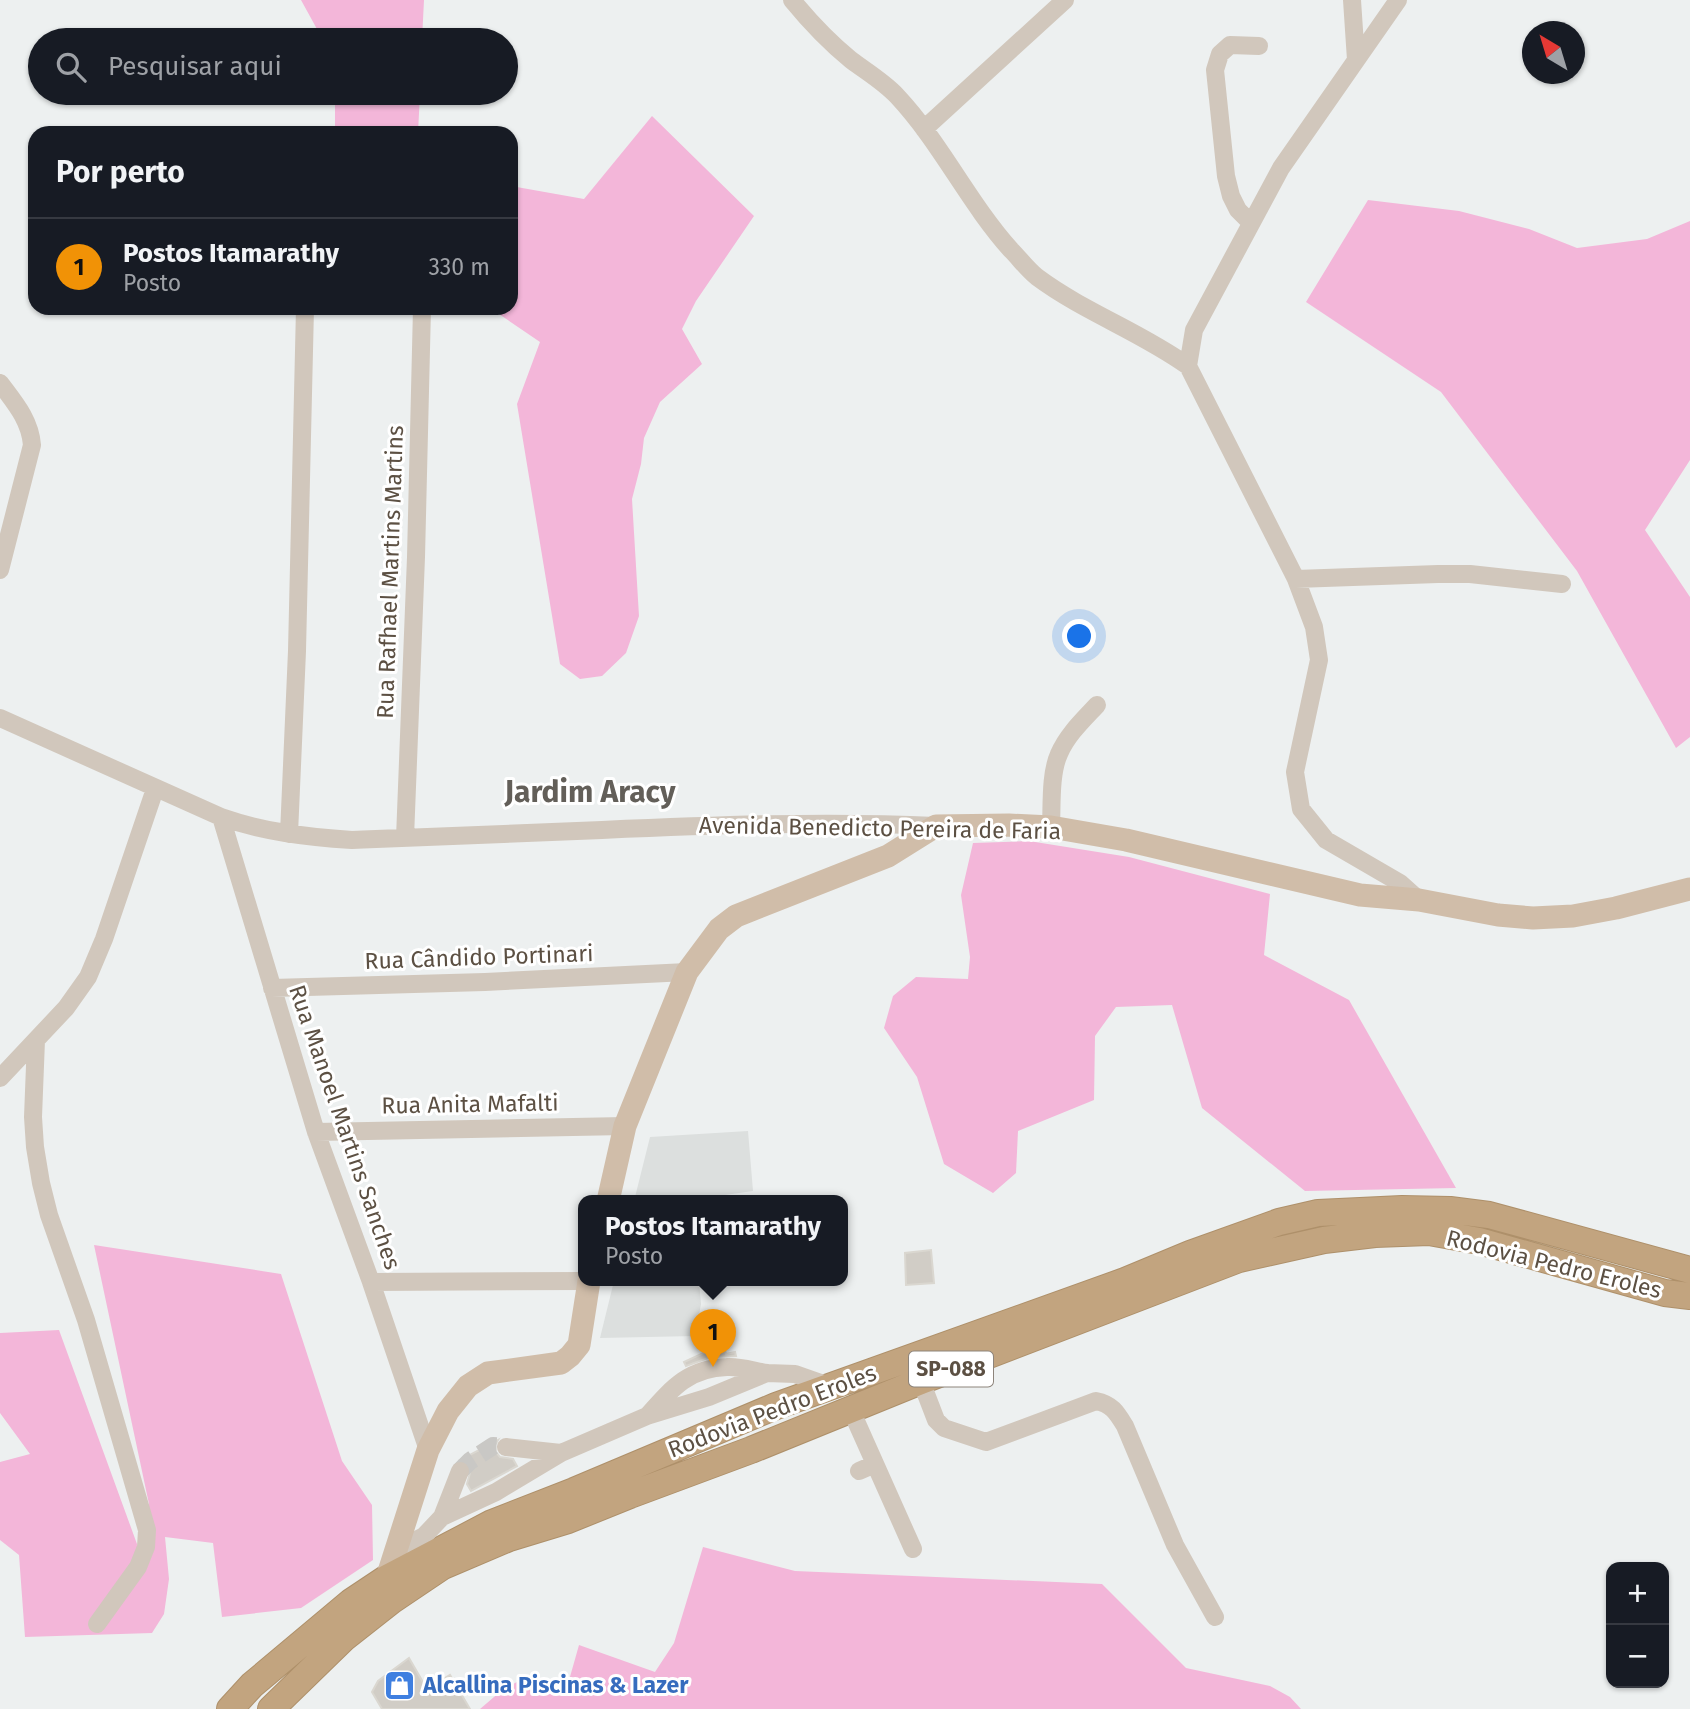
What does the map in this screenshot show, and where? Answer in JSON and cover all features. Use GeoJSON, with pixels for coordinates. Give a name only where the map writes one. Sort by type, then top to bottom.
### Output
{"type":"FeatureCollection","features":[{"type":"Feature","properties":{"kind":"highway","name":"Rodovia Pedro Eroles"},"geometry":{"type":"LineString","coordinates":[[230,1709],[252,1685],[351,1602],[387,1578],[492,1523],[776,1406],[1125,1281],[1279,1222],[1318,1213],[1438,1209],[1489,1215],[1690,1270]]}},
{"type":"Feature","properties":{"kind":"highway","name":"Rodovia Pedro Eroles"},"geometry":{"type":"LineString","coordinates":[[271,1709],[344,1638],[391,1601],[443,1566],[509,1538],[568,1520],[751,1450],[921,1381],[1239,1259],[1324,1240],[1375,1234],[1429,1233],[1479,1241],[1665,1293],[1690,1297]]}},
{"type":"Feature","properties":{"kind":"highway"},"geometry":{"type":"LineString","coordinates":[[733,1424],[727,1438],[730,1446],[736,1451],[751,1450]]}},
{"type":"Feature","properties":{"kind":"main road","name":"Avenida Benedicto Pereira de Faria"},"geometry":{"type":"LineString","coordinates":[[936,826],[1051,827],[1126,839],[1360,895],[1419,900],[1498,915],[1534,918],[1573,916],[1690,889]]}},
{"type":"Feature","properties":{"kind":"main road"},"geometry":{"type":"LineString","coordinates":[[609,1195],[625,1126],[687,972],[719,929],[736,916],[888,856],[936,826]]}},
{"type":"Feature","properties":{"kind":"main road"},"geometry":{"type":"LineString","coordinates":[[387,1578],[428,1450],[448,1411],[468,1386],[488,1373],[561,1363],[570,1356],[579,1345],[588,1286]]}},
{"type":"Feature","properties":{"kind":"street"},"geometry":{"type":"LineString","coordinates":[[792,0],[828,40],[896,95],[924,129],[1004,242],[1035,275],[1188,366],[1296,579],[1314,627],[1319,660],[1295,772],[1301,809],[1326,840],[1400,883],[1419,900]]}},
{"type":"Feature","properties":{"kind":"street"},"geometry":{"type":"LineString","coordinates":[[924,129],[1065,0]]}},
{"type":"Feature","properties":{"kind":"street"},"geometry":{"type":"LineString","coordinates":[[1352,0],[1356,60]]}},
{"type":"Feature","properties":{"kind":"street"},"geometry":{"type":"LineString","coordinates":[[1188,366],[1194,330],[1281,168],[1398,0]]}},
{"type":"Feature","properties":{"kind":"street"},"geometry":{"type":"LineString","coordinates":[[1251,223],[1238,210],[1226,176],[1215,70],[1220,54],[1230,45],[1259,46]]}},
{"type":"Feature","properties":{"kind":"street"},"geometry":{"type":"LineString","coordinates":[[289,834],[297,651],[305,315]]}},
{"type":"Feature","properties":{"kind":"street","name":"Rua Rafhael Martins Martins"},"geometry":{"type":"LineString","coordinates":[[405,838],[422,315]]}},
{"type":"Feature","properties":{"kind":"street"},"geometry":{"type":"LineString","coordinates":[[0,383],[26,419],[32,445],[0,570]]}},
{"type":"Feature","properties":{"kind":"street"},"geometry":{"type":"LineString","coordinates":[[1296,579],[1438,573],[1562,584]]}},
{"type":"Feature","properties":{"kind":"street"},"geometry":{"type":"LineString","coordinates":[[1051,827],[1054,768],[1059,753],[1069,736],[1097,705]]}},
{"type":"Feature","properties":{"kind":"street","name":"Avenida Benedicto Pereira de Faria"},"geometry":{"type":"LineString","coordinates":[[0,718],[221,817],[244,825],[289,834],[352,840],[797,824],[936,826]]}},
{"type":"Feature","properties":{"kind":"street"},"geometry":{"type":"LineString","coordinates":[[0,1078],[66,1008],[88,976],[104,939],[155,789]]}},
{"type":"Feature","properties":{"kind":"street","name":"Rua Manoel Martins Sanches"},"geometry":{"type":"LineString","coordinates":[[221,817],[316,1132],[428,1450]]}},
{"type":"Feature","properties":{"kind":"street","name":"Rua Cândido Portinari"},"geometry":{"type":"LineString","coordinates":[[272,988],[485,982],[687,972]]}},
{"type":"Feature","properties":{"kind":"street"},"geometry":{"type":"LineString","coordinates":[[36,1040],[34,1147],[41,1183],[49,1215],[90,1333],[147,1530],[146,1548],[138,1567],[97,1624]]}},
{"type":"Feature","properties":{"kind":"street","name":"Rua Anita Mafalti"},"geometry":{"type":"LineString","coordinates":[[316,1132],[625,1126]]}},
{"type":"Feature","properties":{"kind":"street"},"geometry":{"type":"LineString","coordinates":[[371,1282],[578,1281]]}},
{"type":"Feature","properties":{"kind":"street"},"geometry":{"type":"LineString","coordinates":[[646,1416],[673,1387],[702,1370],[730,1366],[766,1373],[795,1374],[832,1387]]}},
{"type":"Feature","properties":{"kind":"street"},"geometry":{"type":"LineString","coordinates":[[442,1517],[496,1492],[561,1453],[646,1416],[709,1397],[766,1373]]}},
{"type":"Feature","properties":{"kind":"street"},"geometry":{"type":"LineString","coordinates":[[921,1381],[936,1420],[944,1428],[986,1443],[1096,1401],[1116,1410],[1175,1545],[1215,1617]]}},
{"type":"Feature","properties":{"kind":"street"},"geometry":{"type":"LineString","coordinates":[[851,1410],[867,1467],[913,1549]]}},
{"type":"Feature","properties":{"kind":"street"},"geometry":{"type":"LineString","coordinates":[[506,1447],[561,1453]]}},
{"type":"Feature","properties":{"kind":"street"},"geometry":{"type":"LineString","coordinates":[[396,1550],[425,1536],[442,1517],[460,1471]]}},
{"type":"Feature","properties":{"kind":"shaded area"},"geometry":{"type":"Polygon","coordinates":[[[301,0],[424,0],[423,28],[316,28],[301,0]]]}},
{"type":"Feature","properties":{"kind":"shaded area"},"geometry":{"type":"Polygon","coordinates":[[[335,105],[419,105],[418,126],[335,126],[335,105]]]}},
{"type":"Feature","properties":{"kind":"shaded area"},"geometry":{"type":"Polygon","coordinates":[[[652,116],[754,216],[696,301],[682,329],[702,364],[660,402],[644,438],[632,499],[639,616],[626,653],[602,676],[580,679],[560,664],[517,404],[540,342],[500,315],[518,315],[518,187],[584,199],[652,116]]]}},
{"type":"Feature","properties":{"kind":"shaded area"},"geometry":{"type":"Polygon","coordinates":[[[1368,200],[1459,211],[1529,229],[1577,248],[1647,239],[1690,221],[1690,460],[1645,530],[1690,597],[1690,737],[1676,748],[1577,571],[1441,392],[1306,302],[1368,200]]]}},
{"type":"Feature","properties":{"kind":"shaded area"},"geometry":{"type":"Polygon","coordinates":[[[1029,841],[1129,857],[1270,894],[1264,955],[1349,1000],[1456,1188],[1305,1191],[1202,1108],[1172,1005],[1116,1007],[1095,1036],[1094,1100],[1018,1131],[1016,1173],[993,1193],[944,1164],[917,1077],[884,1028],[893,996],[916,977],[968,979],[970,957],[961,895],[973,843],[1029,841]]]}},
{"type":"Feature","properties":{"kind":"shaded area"},"geometry":{"type":"Polygon","coordinates":[[[748,1131],[753,1191],[725,1195],[636,1195],[650,1137],[748,1131]]]}},
{"type":"Feature","properties":{"kind":"shaded area"},"geometry":{"type":"Polygon","coordinates":[[[94,1245],[281,1274],[342,1461],[372,1505],[373,1560],[301,1608],[222,1617],[213,1543],[165,1537],[169,1579],[164,1614],[152,1633],[25,1637],[19,1555],[0,1540],[0,1462],[30,1454],[0,1413],[0,1333],[59,1330],[141,1555],[149,1504],[94,1245]]]}},
{"type":"Feature","properties":{"kind":"shaded area"},"geometry":{"type":"Polygon","coordinates":[[[613,1286],[699,1286],[701,1304],[695,1336],[600,1338],[613,1286]]]}},
{"type":"Feature","properties":{"kind":"shaded area"},"geometry":{"type":"Polygon","coordinates":[[[703,1547],[795,1571],[1102,1584],[1186,1668],[1270,1686],[1290,1697],[1301,1709],[480,1709],[501,1691],[522,1679],[566,1691],[579,1645],[655,1672],[674,1643],[703,1547]]]}},
{"type":"Feature","properties":{"kind":"building"},"geometry":{"type":"Polygon","coordinates":[[[931,1250],[934,1283],[906,1285],[905,1253],[931,1250]]]}},
{"type":"Feature","properties":{"kind":"building"},"geometry":{"type":"Polygon","coordinates":[[[723,1344],[726,1354],[735,1352],[736,1356],[711,1357],[686,1366],[684,1362],[723,1344]]]}},
{"type":"Feature","properties":{"kind":"building"},"geometry":{"type":"Polygon","coordinates":[[[498,1440],[495,1445],[496,1452],[500,1457],[513,1459],[517,1466],[471,1491],[467,1484],[471,1469],[468,1463],[460,1460],[498,1440]]]}},
{"type":"Feature","properties":{"kind":"building","name":"Alcallina Piscinas & Lazer"},"geometry":{"type":"Polygon","coordinates":[[[409,1658],[427,1689],[450,1675],[470,1709],[382,1709],[372,1692],[378,1681],[409,1658]]]}},
{"type":"Feature","properties":{"kind":"tunnel"},"geometry":{"type":"LineString","coordinates":[[460,1471],[493,1446],[506,1447]]}},
{"type":"Feature","properties":{"kind":"place","name":"Postos Itamarathy"},"geometry":{"type":"Point","coordinates":[713,1367]}},
{"type":"Feature","properties":{"kind":"place","name":"Alcallina Piscinas & Lazer"},"geometry":{"type":"Point","coordinates":[400,1685]}},
{"type":"Feature","properties":{"kind":"district","name":"Jardim Aracy"},"geometry":{"type":"Point","coordinates":[590,792]}}]}
